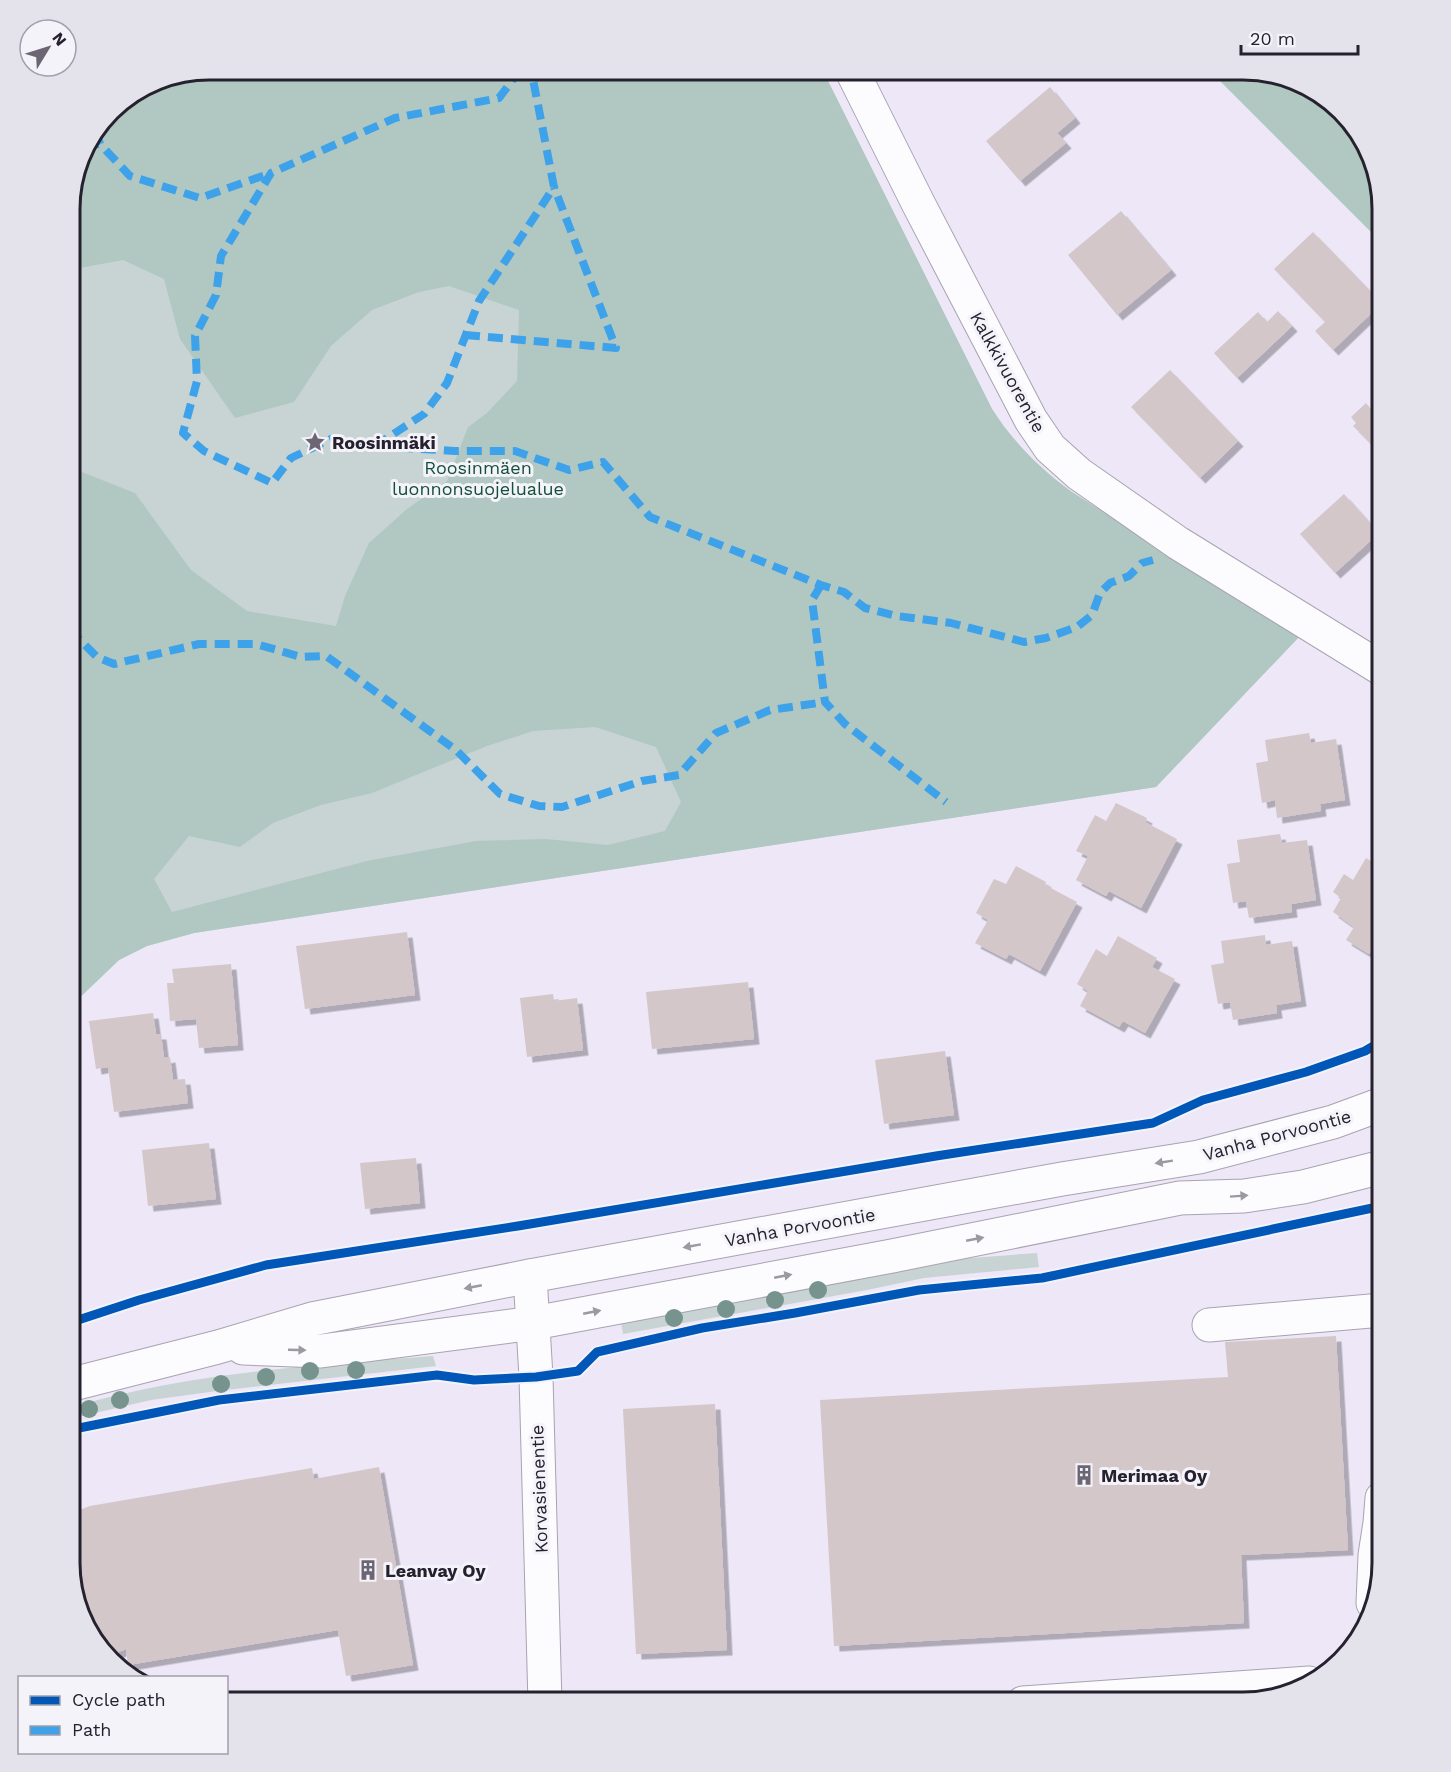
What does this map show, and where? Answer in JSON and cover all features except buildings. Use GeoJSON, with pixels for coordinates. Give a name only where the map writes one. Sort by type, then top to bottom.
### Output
{"type":"FeatureCollection","features":[{"type":"Feature","properties":{"kind":"main road","name":"Kalkkivuorentie"},"geometry":{"type":"LineString","coordinates":[[856,80],[919,206],[1032,420],[1050,448],[1079,474],[1178,543],[1372,663]]}},
{"type":"Feature","properties":{"kind":"main road","name":"Vanha Porvoontie"},"geometry":{"type":"LineString","coordinates":[[79,1382],[218,1347],[312,1319],[530,1276],[1062,1179],[1199,1157],[1333,1122],[1372,1108]]}},
{"type":"Feature","properties":{"kind":"main road","name":"Vanha Porvoontie"},"geometry":{"type":"LineString","coordinates":[[218,1347],[321,1351],[534,1323],[1180,1198],[1254,1194],[1303,1186],[1372,1169]]}},
{"type":"Feature","properties":{"kind":"main road","name":"Korvasienentie"},"geometry":{"type":"LineString","coordinates":[[530,1276],[534,1323],[545,1692]]}},
{"type":"Feature","properties":{"kind":"main road"},"geometry":{"type":"LineString","coordinates":[[1209,1325],[1372,1311]]}},
{"type":"Feature","properties":{"kind":"main road"},"geometry":{"type":"LineString","coordinates":[[1180,1692],[1287,1685]]}},
{"type":"Feature","properties":{"kind":"green space","name":"Roosinmäen luonnonsuojelualue"},"geometry":{"type":"Polygon","coordinates":[[[209,79],[827,80],[992,409],[1018,444],[1049,474],[1072,492],[1299,637],[1156,787],[194,933],[147,946],[119,960],[79,998],[80,200],[89,159],[106,130],[117,117],[137,101],[167,86],[209,79]]]}},
{"type":"Feature","properties":{"kind":"green space","name":"Roosinmäen luonnonsuojelualue"},"geometry":{"type":"Polygon","coordinates":[[[209,79],[827,80],[992,409],[1018,444],[1049,474],[1072,492],[1299,637],[1156,787],[194,933],[147,946],[119,960],[79,998],[80,471],[135,493],[191,570],[247,611],[336,626],[345,596],[369,543],[407,509],[447,481],[468,427],[487,413],[517,381],[519,310],[449,286],[419,292],[372,310],[331,346],[294,402],[235,418],[180,339],[164,279],[123,260],[80,268],[80,200],[84,175],[97,144],[117,117],[137,101],[167,86],[209,79]],[[595,727],[533,731],[487,746],[372,793],[321,805],[273,823],[240,847],[189,836],[154,879],[172,912],[367,861],[476,841],[546,839],[608,845],[665,831],[681,802],[656,747],[595,727]]]}},
{"type":"Feature","properties":{"kind":"green space"},"geometry":{"type":"Polygon","coordinates":[[[1219,80],[1268,82],[1292,89],[1321,106],[1334,117],[1350,137],[1365,167],[1372,209],[1372,233],[1219,80]]]}},
{"type":"Feature","properties":{"kind":"green space"},"geometry":{"type":"Polygon","coordinates":[[[1037,1253],[1039,1267],[924,1278],[623,1334],[621,1322],[958,1259],[1037,1253]]]}},
{"type":"Feature","properties":{"kind":"green space"},"geometry":{"type":"Polygon","coordinates":[[[433,1356],[436,1366],[151,1400],[79,1417],[79,1405],[158,1386],[250,1372],[433,1356]]]}},
{"type":"Feature","properties":{"kind":"marked path"},"geometry":{"type":"LineString","coordinates":[[513,79],[499,98],[395,118],[271,173],[221,256],[216,295],[195,336],[197,381],[183,433],[204,451],[272,483],[291,458],[333,438],[375,446],[424,414],[447,383],[479,301],[554,187],[533,79]]}},
{"type":"Feature","properties":{"kind":"marked path"},"geometry":{"type":"LineString","coordinates":[[99,141],[130,176],[200,198],[271,173]]}},
{"type":"Feature","properties":{"kind":"marked path"},"geometry":{"type":"LineString","coordinates":[[465,335],[616,348],[554,187]]}},
{"type":"Feature","properties":{"kind":"marked path"},"geometry":{"type":"LineString","coordinates":[[375,446],[454,451],[515,451],[569,470],[603,462],[650,517],[844,592],[865,608],[897,616],[951,623],[1024,642],[1046,638],[1077,627],[1092,615],[1100,593],[1110,583],[1129,576],[1142,563],[1153,560]]}},
{"type":"Feature","properties":{"kind":"marked path"},"geometry":{"type":"LineString","coordinates":[[821,585],[812,600],[825,702],[845,724],[946,802]]}},
{"type":"Feature","properties":{"kind":"marked path"},"geometry":{"type":"LineString","coordinates":[[80,640],[97,657],[114,664],[199,644],[256,644],[301,657],[326,656],[456,750],[500,794],[539,806],[562,807],[642,781],[679,775],[716,733],[770,710],[825,702]]}},
{"type":"Feature","properties":{"kind":"cycle path"},"geometry":{"type":"LineString","coordinates":[[79,1320],[139,1300],[266,1265],[1153,1123],[1203,1100],[1306,1072],[1372,1047]]}},
{"type":"Feature","properties":{"kind":"cycle path"},"geometry":{"type":"LineString","coordinates":[[79,1428],[219,1400],[437,1375],[474,1380],[536,1377],[578,1371],[597,1352],[702,1328],[919,1290],[1042,1278],[1372,1208]]}},
{"type":"Feature","properties":{"kind":"place","name":"Roosinmäki"},"geometry":{"type":"Point","coordinates":[315,442]}},
{"type":"Feature","properties":{"kind":"place","name":"Merimaa Oy"},"geometry":{"type":"Point","coordinates":[1084,1475]}},
{"type":"Feature","properties":{"kind":"place","name":"Leanvay Oy"},"geometry":{"type":"Point","coordinates":[368,1570]}}]}
